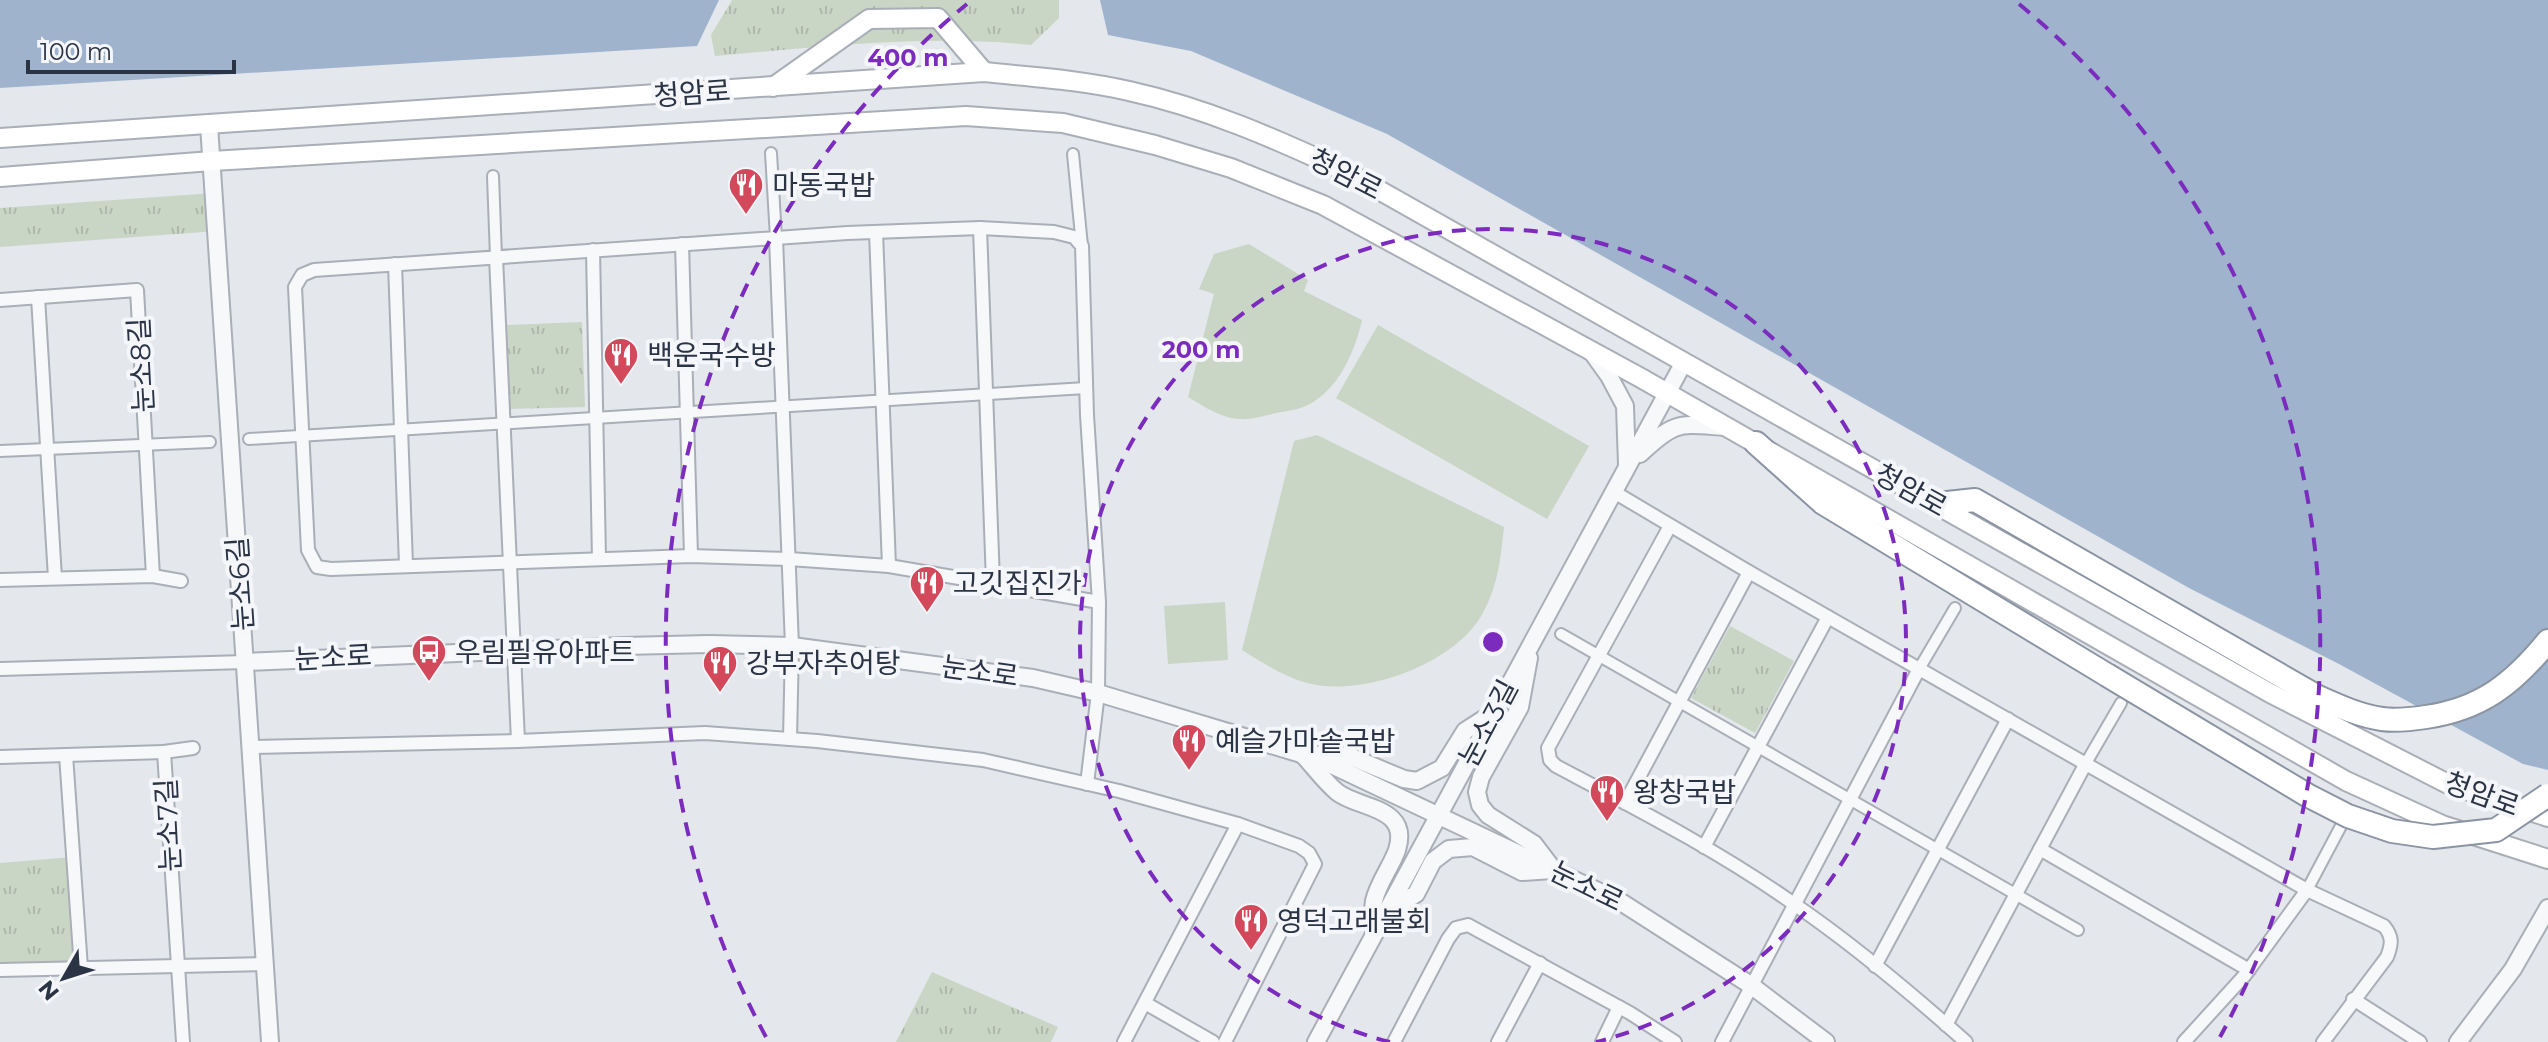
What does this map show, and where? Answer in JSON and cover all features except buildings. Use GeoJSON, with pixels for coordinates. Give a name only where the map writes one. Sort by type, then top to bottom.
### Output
{"type":"FeatureCollection","features":[{"type":"Feature","properties":{"kind":"highway"},"geometry":{"type":"LineString","coordinates":[[1756,443],[1823,503],[2307,795],[2348,816],[2392,831],[2433,837],[2496,830],[2548,795]]}},
{"type":"Feature","properties":{"kind":"highway"},"geometry":{"type":"LineString","coordinates":[[1938,504],[1975,500],[2318,697],[2348,710],[2382,719],[2447,714],[2495,694],[2529,665],[2548,641]]}},
{"type":"Feature","properties":{"kind":"main road"},"geometry":{"type":"LineString","coordinates":[[772,88],[869,19],[938,18],[984,72]]}},
{"type":"Feature","properties":{"kind":"main road","name":"청암로"},"geometry":{"type":"LineString","coordinates":[[0,138],[984,72],[1060,79],[1129,91],[1197,109],[1260,132],[1347,172],[2270,693],[2448,784],[2548,817]]}},
{"type":"Feature","properties":{"kind":"main road","name":"청암로"},"geometry":{"type":"LineString","coordinates":[[0,177],[212,161],[966,116],[1063,123],[1155,145],[1231,168],[1323,205],[1728,427],[2346,781],[2442,825],[2548,859]]}},
{"type":"Feature","properties":{"kind":"street","name":"눈소6길"},"geometry":{"type":"LineString","coordinates":[[209,125],[270,1042]]}},
{"type":"Feature","properties":{"kind":"street"},"geometry":{"type":"LineString","coordinates":[[771,153],[792,646],[790,739]]}},
{"type":"Feature","properties":{"kind":"street"},"geometry":{"type":"LineString","coordinates":[[1073,154],[1082,246],[1086,388],[1099,602],[1098,693],[1087,784]]}},
{"type":"Feature","properties":{"kind":"street"},"geometry":{"type":"LineString","coordinates":[[493,176],[518,741]]}},
{"type":"Feature","properties":{"kind":"street"},"geometry":{"type":"LineString","coordinates":[[1082,246],[1074,237],[1054,232],[980,228],[876,232],[314,270],[302,275],[295,287],[308,550],[317,567],[331,569],[691,556],[789,559],[889,566],[1099,602]]}},
{"type":"Feature","properties":{"kind":"street"},"geometry":{"type":"LineString","coordinates":[[980,228],[993,582]]}},
{"type":"Feature","properties":{"kind":"street"},"geometry":{"type":"LineString","coordinates":[[876,232],[889,566]]}},
{"type":"Feature","properties":{"kind":"street"},"geometry":{"type":"LineString","coordinates":[[682,244],[691,556]]}},
{"type":"Feature","properties":{"kind":"street"},"geometry":{"type":"LineString","coordinates":[[593,250],[599,559]]}},
{"type":"Feature","properties":{"kind":"street"},"geometry":{"type":"LineString","coordinates":[[395,264],[406,565]]}},
{"type":"Feature","properties":{"kind":"street","name":"눈소8길"},"geometry":{"type":"LineString","coordinates":[[0,300],[137,290],[153,576]]}},
{"type":"Feature","properties":{"kind":"street"},"geometry":{"type":"LineString","coordinates":[[38,297],[55,578]]}},
{"type":"Feature","properties":{"kind":"street"},"geometry":{"type":"LineString","coordinates":[[1591,351],[1625,406],[1627,467]]}},
{"type":"Feature","properties":{"kind":"street","name":"눈소3길"},"geometry":{"type":"LineString","coordinates":[[1316,1042],[1684,362]]}},
{"type":"Feature","properties":{"kind":"street"},"geometry":{"type":"LineString","coordinates":[[249,439],[1086,388]]}},
{"type":"Feature","properties":{"kind":"street"},"geometry":{"type":"LineString","coordinates":[[1627,467],[1665,430],[1685,424],[1728,427]]}},
{"type":"Feature","properties":{"kind":"street"},"geometry":{"type":"LineString","coordinates":[[0,451],[210,442]]}},
{"type":"Feature","properties":{"kind":"street"},"geometry":{"type":"LineString","coordinates":[[1614,492],[2307,890],[2384,926],[2392,944],[2387,957],[2323,1042]]}},
{"type":"Feature","properties":{"kind":"street"},"geometry":{"type":"LineString","coordinates":[[1670,526],[1548,748],[1550,760],[1704,847],[1795,904],[1966,1042]]}},
{"type":"Feature","properties":{"kind":"street"},"geometry":{"type":"LineString","coordinates":[[1625,803],[1749,572]]}},
{"type":"Feature","properties":{"kind":"street"},"geometry":{"type":"LineString","coordinates":[[0,580],[153,576],[181,581]]}},
{"type":"Feature","properties":{"kind":"street"},"geometry":{"type":"LineString","coordinates":[[1722,1042],[1919,669],[1955,608]]}},
{"type":"Feature","properties":{"kind":"street"},"geometry":{"type":"LineString","coordinates":[[1704,847],[1828,617]]}},
{"type":"Feature","properties":{"kind":"street"},"geometry":{"type":"LineString","coordinates":[[1561,634],[2078,930]]}},
{"type":"Feature","properties":{"kind":"street"},"geometry":{"type":"LineString","coordinates":[[1532,643],[1520,707],[1481,777],[1477,792],[1480,805],[1488,815],[1534,844],[1554,870]]}},
{"type":"Feature","properties":{"kind":"street","name":"눈소로"},"geometry":{"type":"LineString","coordinates":[[0,669],[709,644],[792,646],[1033,678],[1098,693],[1321,760],[1621,902],[1752,986],[1826,1042]]}},
{"type":"Feature","properties":{"kind":"street"},"geometry":{"type":"LineString","coordinates":[[1946,1025],[2121,703]]}},
{"type":"Feature","properties":{"kind":"street"},"geometry":{"type":"LineString","coordinates":[[1302,754],[1349,756],[1404,779],[1417,781],[1442,768],[1465,731],[1494,712]]}},
{"type":"Feature","properties":{"kind":"street"},"geometry":{"type":"LineString","coordinates":[[1875,966],[2008,719]]}},
{"type":"Feature","properties":{"kind":"street"},"geometry":{"type":"LineString","coordinates":[[250,747],[705,733],[790,739],[983,760],[1238,824],[1299,846],[1309,853],[1315,864],[1225,1042]]}},
{"type":"Feature","properties":{"kind":"street"},"geometry":{"type":"LineString","coordinates":[[164,752],[193,748]]}},
{"type":"Feature","properties":{"kind":"street","name":"눈소7길"},"geometry":{"type":"LineString","coordinates":[[0,757],[164,752],[183,1042]]}},
{"type":"Feature","properties":{"kind":"street"},"geometry":{"type":"LineString","coordinates":[[1302,754],[1339,794],[1378,809],[1397,826],[1397,850],[1374,902],[1374,934]]}},
{"type":"Feature","properties":{"kind":"street"},"geometry":{"type":"LineString","coordinates":[[66,755],[81,968]]}},
{"type":"Feature","properties":{"kind":"street"},"geometry":{"type":"LineString","coordinates":[[1124,1042],[1238,824]]}},
{"type":"Feature","properties":{"kind":"street"},"geometry":{"type":"LineString","coordinates":[[2184,1042],[2249,970],[2307,890],[2342,824]]}},
{"type":"Feature","properties":{"kind":"street"},"geometry":{"type":"LineString","coordinates":[[1386,912],[1416,894],[1433,861],[1449,849],[1473,847],[1522,872],[1554,870]]}},
{"type":"Feature","properties":{"kind":"street"},"geometry":{"type":"LineString","coordinates":[[2040,849],[2249,970]]}},
{"type":"Feature","properties":{"kind":"street"},"geometry":{"type":"LineString","coordinates":[[2461,1041],[2513,969],[2548,908]]}},
{"type":"Feature","properties":{"kind":"street"},"geometry":{"type":"LineString","coordinates":[[1394,1042],[1448,939],[1456,928],[1468,925],[1619,1007],[1675,1042]]}},
{"type":"Feature","properties":{"kind":"street"},"geometry":{"type":"LineString","coordinates":[[1498,1042],[1540,963]]}},
{"type":"Feature","properties":{"kind":"street"},"geometry":{"type":"LineString","coordinates":[[0,970],[265,964]]}},
{"type":"Feature","properties":{"kind":"street"},"geometry":{"type":"LineString","coordinates":[[2353,999],[2420,1042]]}},
{"type":"Feature","properties":{"kind":"street"},"geometry":{"type":"LineString","coordinates":[[1145,1003],[1213,1042]]}},
{"type":"Feature","properties":{"kind":"street"},"geometry":{"type":"LineString","coordinates":[[1602,1042],[1619,1007]]}},
{"type":"Feature","properties":{"kind":"green space"},"geometry":{"type":"Polygon","coordinates":[[[732,0],[1059,0],[1059,18],[1031,45],[913,41],[715,56],[711,35],[732,0]]]}},
{"type":"Feature","properties":{"kind":"green space"},"geometry":{"type":"Polygon","coordinates":[[[214,193],[217,231],[0,247],[0,208],[214,193]]]}},
{"type":"Feature","properties":{"kind":"green space"},"geometry":{"type":"Polygon","coordinates":[[[1249,244],[1308,280],[1304,291],[1362,320],[1355,345],[1336,381],[1327,391],[1306,406],[1239,419],[1219,414],[1188,397],[1214,294],[1199,289],[1214,254],[1249,244]]]}},
{"type":"Feature","properties":{"kind":"green space"},"geometry":{"type":"Polygon","coordinates":[[[582,322],[585,407],[509,409],[506,325],[582,322]]]}},
{"type":"Feature","properties":{"kind":"green space"},"geometry":{"type":"Polygon","coordinates":[[[1378,325],[1589,446],[1547,519],[1336,398],[1378,325]]]}},
{"type":"Feature","properties":{"kind":"green space"},"geometry":{"type":"Polygon","coordinates":[[[1317,435],[1504,527],[1493,591],[1471,630],[1431,661],[1381,681],[1330,686],[1307,683],[1281,673],[1242,650],[1294,441],[1317,435]]]}},
{"type":"Feature","properties":{"kind":"green space"},"geometry":{"type":"Polygon","coordinates":[[[1225,602],[1228,660],[1168,664],[1164,606],[1225,602]]]}},
{"type":"Feature","properties":{"kind":"green space"},"geometry":{"type":"Polygon","coordinates":[[[1730,626],[1794,661],[1755,733],[1691,698],[1730,626]]]}},
{"type":"Feature","properties":{"kind":"green space"},"geometry":{"type":"Polygon","coordinates":[[[73,857],[81,968],[0,970],[0,863],[73,857]]]}},
{"type":"Feature","properties":{"kind":"green space"},"geometry":{"type":"Polygon","coordinates":[[[932,972],[1058,1027],[1051,1042],[896,1042],[932,972]]]}},
{"type":"Feature","properties":{"kind":"water"},"geometry":{"type":"Polygon","coordinates":[[[0,0],[719,0],[697,46],[0,88],[0,0]]]}},
{"type":"Feature","properties":{"kind":"water"},"geometry":{"type":"Polygon","coordinates":[[[1100,0],[2548,0],[2548,770],[2523,764],[2339,664],[2189,588],[1387,134],[1191,51],[1108,35],[1100,0]]]}},
{"type":"Feature","properties":{"kind":"place","name":"마동국밥"},"geometry":{"type":"Point","coordinates":[746,216]}},
{"type":"Feature","properties":{"kind":"place","name":"백운국수방"},"geometry":{"type":"Point","coordinates":[621,386]}},
{"type":"Feature","properties":{"kind":"place","name":"고깃집진가"},"geometry":{"type":"Point","coordinates":[927,614]}},
{"type":"Feature","properties":{"kind":"place","name":"우림필유아파트"},"geometry":{"type":"Point","coordinates":[429,683]}},
{"type":"Feature","properties":{"kind":"place","name":"강부자추어탕"},"geometry":{"type":"Point","coordinates":[720,694]}},
{"type":"Feature","properties":{"kind":"place","name":"예슬가마솥국밥"},"geometry":{"type":"Point","coordinates":[1189,772]}},
{"type":"Feature","properties":{"kind":"place","name":"왕창국밥"},"geometry":{"type":"Point","coordinates":[1607,823]}},
{"type":"Feature","properties":{"kind":"place","name":"영덕고래불회"},"geometry":{"type":"Point","coordinates":[1251,952]}}]}
